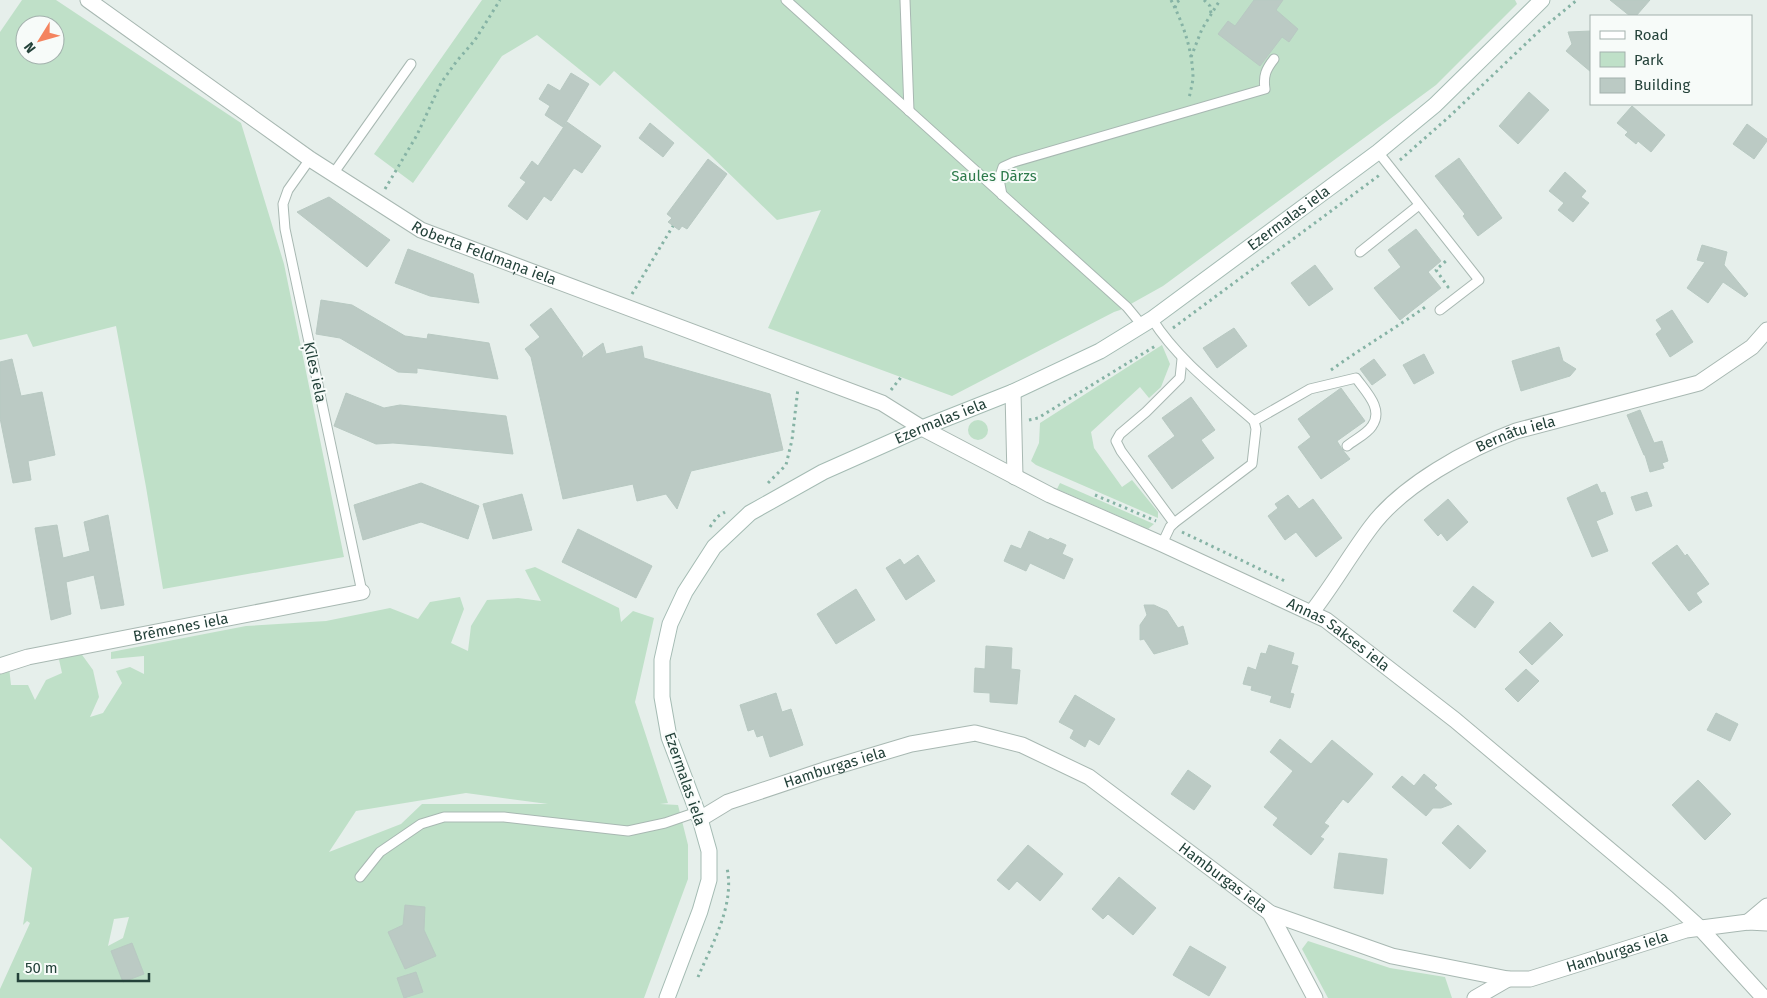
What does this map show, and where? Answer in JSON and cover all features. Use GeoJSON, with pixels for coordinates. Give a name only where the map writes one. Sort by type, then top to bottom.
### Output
{"type":"FeatureCollection","features":[{"type":"Feature","properties":{"kind":"street","name":"Roberta Feldmaņa iela"},"geometry":{"type":"LineString","coordinates":[[88,0],[310,159],[421,230],[882,403],[922,428]]}},
{"type":"Feature","properties":{"kind":"street","name":"Ezermalas iela"},"geometry":{"type":"LineString","coordinates":[[667,998],[710,880],[709,851],[699,816],[684,772],[669,737],[662,697],[662,660],[670,624],[685,592],[714,546],[750,513],[823,472],[922,428],[1013,392],[1100,351],[1146,322],[1378,152],[1435,105],[1542,0]]}},
{"type":"Feature","properties":{"kind":"street","name":"Bernātu iela"},"geometry":{"type":"LineString","coordinates":[[1312,612],[1372,525],[1398,500],[1443,466],[1490,441],[1516,431],[1699,383],[1752,347],[1767,330]]}},
{"type":"Feature","properties":{"kind":"street"},"geometry":{"type":"LineString","coordinates":[[1013,392],[1015,478]]}},
{"type":"Feature","properties":{"kind":"street","name":"Annas Sakses iela"},"geometry":{"type":"LineString","coordinates":[[922,428],[1050,495],[1162,544],[1326,620],[1455,720],[1667,898],[1699,927],[1764,998]]}},
{"type":"Feature","properties":{"kind":"street","name":"Brēmenes iela"},"geometry":{"type":"LineString","coordinates":[[0,666],[38,655],[362,592]]}},
{"type":"Feature","properties":{"kind":"street","name":"Hamburgas iela"},"geometry":{"type":"LineString","coordinates":[[699,816],[728,802],[824,770],[911,744],[975,733],[1022,745],[1089,777],[1270,913],[1392,956],[1508,979],[1530,979],[1686,930],[1748,922]]}},
{"type":"Feature","properties":{"kind":"street"},"geometry":{"type":"LineString","coordinates":[[1748,922],[1767,906]]}},
{"type":"Feature","properties":{"kind":"street"},"geometry":{"type":"LineString","coordinates":[[1270,913],[1315,998]]}},
{"type":"Feature","properties":{"kind":"street"},"geometry":{"type":"LineString","coordinates":[[1748,922],[1767,922]]}},
{"type":"Feature","properties":{"kind":"street"},"geometry":{"type":"LineString","coordinates":[[1475,998],[1508,979]]}},
{"type":"Feature","properties":{"kind":"lane"},"geometry":{"type":"LineString","coordinates":[[786,0],[1127,307],[1164,338],[1182,358],[1254,421],[1256,429],[1252,464],[1174,522],[1162,544]]}},
{"type":"Feature","properties":{"kind":"lane"},"geometry":{"type":"LineString","coordinates":[[905,0],[909,111]]}},
{"type":"Feature","properties":{"kind":"lane"},"geometry":{"type":"LineString","coordinates":[[1002,195],[999,179],[1003,167],[1014,162],[1265,89],[1266,69],[1274,59]]}},
{"type":"Feature","properties":{"kind":"lane"},"geometry":{"type":"LineString","coordinates":[[333,174],[411,64]]}},
{"type":"Feature","properties":{"kind":"lane"},"geometry":{"type":"LineString","coordinates":[[1378,152],[1479,280],[1440,310]]}},
{"type":"Feature","properties":{"kind":"lane","name":"Ķīles iela"},"geometry":{"type":"LineString","coordinates":[[310,159],[288,190],[282,204],[285,229],[362,592]]}},
{"type":"Feature","properties":{"kind":"lane"},"geometry":{"type":"LineString","coordinates":[[1360,252],[1419,204]]}},
{"type":"Feature","properties":{"kind":"lane"},"geometry":{"type":"LineString","coordinates":[[1174,522],[1121,452],[1116,441],[1120,434],[1146,412],[1180,378],[1182,358]]}},
{"type":"Feature","properties":{"kind":"lane"},"geometry":{"type":"LineString","coordinates":[[1254,421],[1310,390],[1356,378],[1374,401],[1376,417],[1371,428],[1347,446]]}},
{"type":"Feature","properties":{"kind":"lane"},"geometry":{"type":"LineString","coordinates":[[360,877],[380,852],[421,824],[444,817],[504,818],[628,831],[699,816]]}},
{"type":"Feature","properties":{"kind":"path"},"geometry":{"type":"LineString","coordinates":[[377,202],[414,142],[442,84],[456,62],[475,40],[500,0]]}},
{"type":"Feature","properties":{"kind":"path"},"geometry":{"type":"LineString","coordinates":[[1171,0],[1183,23],[1193,77],[1186,112]]}},
{"type":"Feature","properties":{"kind":"path"},"geometry":{"type":"LineString","coordinates":[[1175,8],[1180,0]]}},
{"type":"Feature","properties":{"kind":"path"},"geometry":{"type":"LineString","coordinates":[[1204,0],[1210,6],[1211,15]]}},
{"type":"Feature","properties":{"kind":"path"},"geometry":{"type":"LineString","coordinates":[[1190,57],[1202,30],[1220,0]]}},
{"type":"Feature","properties":{"kind":"path"},"geometry":{"type":"LineString","coordinates":[[628,309],[633,292],[673,226]]}},
{"type":"Feature","properties":{"kind":"path"},"geometry":{"type":"LineString","coordinates":[[1442,292],[1448,286],[1436,270],[1457,252]]}},
{"type":"Feature","properties":{"kind":"path"},"geometry":{"type":"LineString","coordinates":[[1330,371],[1430,303]]}},
{"type":"Feature","properties":{"kind":"path"},"geometry":{"type":"LineString","coordinates":[[778,482],[762,489],[786,465],[792,440],[798,386]]}},
{"type":"Feature","properties":{"kind":"path"},"geometry":{"type":"LineString","coordinates":[[705,533],[717,518],[732,508]]}},
{"type":"Feature","properties":{"kind":"green space"},"geometry":{"type":"Polygon","coordinates":[[[22,0],[56,0],[241,123],[284,264],[344,557],[163,589],[116,326],[33,347],[27,334],[0,340],[0,32],[22,0]]]}},
{"type":"Feature","properties":{"kind":"green space","name":"Saules Dārzs"},"geometry":{"type":"Polygon","coordinates":[[[482,0],[1515,0],[1517,4],[1436,85],[1163,286],[952,396],[768,328],[821,210],[777,220],[709,154],[614,71],[600,86],[537,35],[502,56],[413,183],[374,154],[482,0]]]}},
{"type":"Feature","properties":{"kind":"green space"},"geometry":{"type":"Polygon","coordinates":[[[1162,345],[1170,364],[1161,387],[1149,398],[1140,387],[1091,432],[1094,448],[1122,487],[1132,480],[1158,512],[1158,518],[1036,465],[1031,461],[1039,443],[1040,423],[1162,345]]]}},
{"type":"Feature","properties":{"kind":"green space"},"geometry":{"type":"Polygon","coordinates":[[[978,420],[985,423],[988,430],[985,437],[978,440],[971,437],[968,430],[971,423],[978,420]]]}},
{"type":"Feature","properties":{"kind":"green space"},"geometry":{"type":"Polygon","coordinates":[[[1060,483],[1154,524],[1148,529],[1057,489],[1060,483]]]}},
{"type":"Feature","properties":{"kind":"green space"},"geometry":{"type":"Polygon","coordinates":[[[535,567],[619,608],[621,622],[633,611],[654,618],[635,702],[668,803],[660,804],[678,805],[688,845],[688,879],[644,998],[0,998],[0,989],[30,923],[27,921],[23,925],[32,868],[0,838],[0,671],[9,667],[11,685],[28,685],[35,700],[46,680],[62,673],[58,655],[80,652],[93,670],[99,697],[90,717],[103,713],[122,683],[116,671],[130,667],[144,674],[144,656],[111,659],[111,652],[246,626],[326,621],[390,608],[418,619],[430,602],[460,597],[464,609],[451,643],[468,651],[471,626],[487,600],[518,598],[541,601],[525,570],[535,567]],[[466,793],[356,811],[329,852],[401,824],[422,804],[548,804],[466,793]],[[129,917],[114,919],[108,946],[123,938],[129,917]]]}},
{"type":"Feature","properties":{"kind":"green space"},"geometry":{"type":"Polygon","coordinates":[[[1308,941],[1390,968],[1445,977],[1452,998],[1328,998],[1302,949],[1308,941]]]}},
{"type":"Feature","properties":{"kind":"building"},"geometry":{"type":"Polygon","coordinates":[[[1254,0],[1283,0],[1276,10],[1298,29],[1289,42],[1282,37],[1260,66],[1218,34],[1228,21],[1235,26],[1254,0]]]}},
{"type":"Feature","properties":{"kind":"building"},"geometry":{"type":"Polygon","coordinates":[[[1610,0],[1650,0],[1637,15],[1629,15],[1610,0]]]}},
{"type":"Feature","properties":{"kind":"building"},"geometry":{"type":"Polygon","coordinates":[[[1590,31],[1590,71],[1566,51],[1572,44],[1568,32],[1590,31]]]}},
{"type":"Feature","properties":{"kind":"building"},"geometry":{"type":"Polygon","coordinates":[[[571,73],[589,84],[563,127],[545,115],[550,106],[539,99],[548,84],[560,91],[571,73]]]}},
{"type":"Feature","properties":{"kind":"building"},"geometry":{"type":"Polygon","coordinates":[[[1529,92],[1549,110],[1518,144],[1499,126],[1529,92]]]}},
{"type":"Feature","properties":{"kind":"building"},"geometry":{"type":"Polygon","coordinates":[[[1632,106],[1665,135],[1651,152],[1638,141],[1636,144],[1625,135],[1628,132],[1617,123],[1632,106]]]}},
{"type":"Feature","properties":{"kind":"building"},"geometry":{"type":"Polygon","coordinates":[[[567,122],[601,146],[582,173],[574,168],[551,201],[544,196],[527,220],[508,206],[526,182],[520,178],[532,161],[538,166],[567,122]]]}},
{"type":"Feature","properties":{"kind":"building"},"geometry":{"type":"Polygon","coordinates":[[[650,123],[674,143],[663,157],[639,138],[650,123]]]}},
{"type":"Feature","properties":{"kind":"building"},"geometry":{"type":"Polygon","coordinates":[[[1747,124],[1767,139],[1754,159],[1733,144],[1747,124]]]}},
{"type":"Feature","properties":{"kind":"building"},"geometry":{"type":"Polygon","coordinates":[[[1459,158],[1502,218],[1478,236],[1463,216],[1465,214],[1435,176],[1459,158]]]}},
{"type":"Feature","properties":{"kind":"building"},"geometry":{"type":"Polygon","coordinates":[[[708,159],[727,174],[687,229],[682,226],[679,230],[668,222],[672,218],[667,214],[708,159]]]}},
{"type":"Feature","properties":{"kind":"building"},"geometry":{"type":"Polygon","coordinates":[[[1565,172],[1586,191],[1581,197],[1589,203],[1573,222],[1558,210],[1564,203],[1549,191],[1565,172]]]}},
{"type":"Feature","properties":{"kind":"building"},"geometry":{"type":"Polygon","coordinates":[[[329,197],[390,240],[367,267],[297,212],[329,197]]]}},
{"type":"Feature","properties":{"kind":"building"},"geometry":{"type":"Polygon","coordinates":[[[1416,229],[1441,261],[1428,272],[1441,288],[1400,320],[1374,288],[1401,267],[1388,250],[1416,229]]]}},
{"type":"Feature","properties":{"kind":"building"},"geometry":{"type":"Polygon","coordinates":[[[1702,245],[1727,252],[1724,265],[1748,294],[1745,297],[1723,282],[1708,303],[1687,288],[1705,262],[1697,260],[1702,245]]]}},
{"type":"Feature","properties":{"kind":"building"},"geometry":{"type":"Polygon","coordinates":[[[408,249],[473,274],[479,303],[430,296],[395,283],[408,249]]]}},
{"type":"Feature","properties":{"kind":"building"},"geometry":{"type":"Polygon","coordinates":[[[1315,265],[1333,289],[1309,306],[1291,283],[1315,265]]]}},
{"type":"Feature","properties":{"kind":"building"},"geometry":{"type":"Polygon","coordinates":[[[321,300],[352,305],[405,336],[427,339],[428,334],[489,343],[498,379],[417,368],[417,373],[398,372],[340,338],[316,334],[321,300]]]}},
{"type":"Feature","properties":{"kind":"building"},"geometry":{"type":"Polygon","coordinates":[[[551,308],[583,353],[581,359],[603,343],[606,354],[642,346],[644,358],[770,394],[783,450],[691,471],[677,509],[666,494],[637,501],[633,484],[563,499],[531,357],[525,349],[540,337],[530,325],[551,308]]]}},
{"type":"Feature","properties":{"kind":"building"},"geometry":{"type":"Polygon","coordinates":[[[1672,310],[1693,342],[1670,357],[1656,334],[1662,329],[1656,320],[1672,310]]]}},
{"type":"Feature","properties":{"kind":"building"},"geometry":{"type":"Polygon","coordinates":[[[1234,328],[1247,346],[1217,368],[1203,348],[1234,328]]]}},
{"type":"Feature","properties":{"kind":"building"},"geometry":{"type":"Polygon","coordinates":[[[1559,347],[1563,361],[1576,369],[1570,376],[1521,391],[1512,361],[1559,347]]]}},
{"type":"Feature","properties":{"kind":"building"},"geometry":{"type":"Polygon","coordinates":[[[1424,354],[1434,373],[1414,384],[1403,365],[1424,354]]]}},
{"type":"Feature","properties":{"kind":"building"},"geometry":{"type":"Polygon","coordinates":[[[12,359],[21,396],[42,392],[55,455],[28,461],[31,480],[13,483],[0,418],[0,362],[12,359]]]}},
{"type":"Feature","properties":{"kind":"building"},"geometry":{"type":"Polygon","coordinates":[[[1374,359],[1386,375],[1372,385],[1360,369],[1374,359]]]}},
{"type":"Feature","properties":{"kind":"building"},"geometry":{"type":"Polygon","coordinates":[[[1341,388],[1365,421],[1337,441],[1350,459],[1321,479],[1298,447],[1311,437],[1298,419],[1341,388]]]}},
{"type":"Feature","properties":{"kind":"building"},"geometry":{"type":"Polygon","coordinates":[[[346,393],[384,408],[400,405],[506,416],[513,454],[393,443],[376,444],[334,426],[346,393]]]}},
{"type":"Feature","properties":{"kind":"building"},"geometry":{"type":"Polygon","coordinates":[[[1191,397],[1215,430],[1201,440],[1214,458],[1172,489],[1148,456],[1175,436],[1162,418],[1191,397]]]}},
{"type":"Feature","properties":{"kind":"building"},"geometry":{"type":"Polygon","coordinates":[[[1640,410],[1654,443],[1662,441],[1668,461],[1662,463],[1664,468],[1650,472],[1645,455],[1627,415],[1640,410]]]}},
{"type":"Feature","properties":{"kind":"building"},"geometry":{"type":"Polygon","coordinates":[[[421,483],[479,506],[468,539],[421,522],[363,540],[354,505],[421,483]]]}},
{"type":"Feature","properties":{"kind":"building"},"geometry":{"type":"Polygon","coordinates":[[[1597,484],[1601,493],[1605,492],[1613,514],[1596,521],[1608,551],[1592,557],[1567,498],[1597,484]]]}},
{"type":"Feature","properties":{"kind":"building"},"geometry":{"type":"Polygon","coordinates":[[[1647,492],[1652,506],[1636,511],[1631,497],[1647,492]]]}},
{"type":"Feature","properties":{"kind":"building"},"geometry":{"type":"Polygon","coordinates":[[[522,494],[532,530],[493,539],[483,504],[522,494]]]}},
{"type":"Feature","properties":{"kind":"building"},"geometry":{"type":"Polygon","coordinates":[[[1288,495],[1299,509],[1313,499],[1342,538],[1316,557],[1296,532],[1285,540],[1268,516],[1278,508],[1275,504],[1288,495]]]}},
{"type":"Feature","properties":{"kind":"building"},"geometry":{"type":"Polygon","coordinates":[[[1448,499],[1468,522],[1447,541],[1441,533],[1438,536],[1424,520],[1448,499]]]}},
{"type":"Feature","properties":{"kind":"building"},"geometry":{"type":"Polygon","coordinates":[[[108,515],[124,605],[101,609],[94,575],[66,582],[71,614],[51,620],[35,528],[57,525],[63,558],[90,551],[84,522],[108,515]]]}},
{"type":"Feature","properties":{"kind":"building"},"geometry":{"type":"Polygon","coordinates":[[[578,529],[652,566],[636,598],[562,562],[578,529]]]}},
{"type":"Feature","properties":{"kind":"building"},"geometry":{"type":"Polygon","coordinates":[[[1029,531],[1048,540],[1050,538],[1066,545],[1062,554],[1073,559],[1064,579],[1030,563],[1026,571],[1004,561],[1011,545],[1021,549],[1029,531]]]}},
{"type":"Feature","properties":{"kind":"building"},"geometry":{"type":"Polygon","coordinates":[[[1677,545],[1685,556],[1687,554],[1709,584],[1696,593],[1702,602],[1689,611],[1652,563],[1677,545]]]}},
{"type":"Feature","properties":{"kind":"building"},"geometry":{"type":"Polygon","coordinates":[[[918,555],[935,581],[906,600],[886,568],[900,559],[904,565],[918,555]]]}},
{"type":"Feature","properties":{"kind":"building"},"geometry":{"type":"Polygon","coordinates":[[[1473,586],[1494,602],[1475,628],[1453,611],[1473,586]]]}},
{"type":"Feature","properties":{"kind":"building"},"geometry":{"type":"Polygon","coordinates":[[[856,589],[875,620],[836,644],[817,614],[856,589]]]}},
{"type":"Feature","properties":{"kind":"building"},"geometry":{"type":"Polygon","coordinates":[[[1144,605],[1154,605],[1167,611],[1178,628],[1183,626],[1188,644],[1154,654],[1144,639],[1140,640],[1140,625],[1147,615],[1144,605]]]}},
{"type":"Feature","properties":{"kind":"building"},"geometry":{"type":"Polygon","coordinates":[[[1550,622],[1563,635],[1532,665],[1519,652],[1550,622]]]}},
{"type":"Feature","properties":{"kind":"building"},"geometry":{"type":"Polygon","coordinates":[[[1269,645],[1294,653],[1291,664],[1298,666],[1290,693],[1294,694],[1290,708],[1270,702],[1272,696],[1251,690],[1252,686],[1243,684],[1248,667],[1256,670],[1261,653],[1266,654],[1269,645]]]}},
{"type":"Feature","properties":{"kind":"building"},"geometry":{"type":"Polygon","coordinates":[[[986,646],[1012,648],[1011,669],[1020,670],[1017,704],[990,702],[990,693],[974,692],[975,668],[985,669],[986,646]]]}},
{"type":"Feature","properties":{"kind":"building"},"geometry":{"type":"Polygon","coordinates":[[[1526,669],[1539,681],[1518,702],[1505,689],[1526,669]]]}},
{"type":"Feature","properties":{"kind":"building"},"geometry":{"type":"Polygon","coordinates":[[[776,693],[782,712],[791,709],[803,745],[770,757],[763,735],[757,737],[754,729],[748,731],[740,705],[776,693]]]}},
{"type":"Feature","properties":{"kind":"building"},"geometry":{"type":"Polygon","coordinates":[[[1075,695],[1115,719],[1099,745],[1089,739],[1085,747],[1070,738],[1074,730],[1059,722],[1075,695]]]}},
{"type":"Feature","properties":{"kind":"building"},"geometry":{"type":"Polygon","coordinates":[[[1716,713],[1738,724],[1730,741],[1707,730],[1716,713]]]}},
{"type":"Feature","properties":{"kind":"building"},"geometry":{"type":"Polygon","coordinates":[[[1280,739],[1311,764],[1332,740],[1373,774],[1348,803],[1343,799],[1324,823],[1329,826],[1320,837],[1324,839],[1311,855],[1273,825],[1278,818],[1264,807],[1293,771],[1270,752],[1280,739]]]}},
{"type":"Feature","properties":{"kind":"building"},"geometry":{"type":"Polygon","coordinates":[[[1188,770],[1211,786],[1194,810],[1171,794],[1188,770]]]}},
{"type":"Feature","properties":{"kind":"building"},"geometry":{"type":"Polygon","coordinates":[[[1424,774],[1437,785],[1434,788],[1452,804],[1441,808],[1433,808],[1426,816],[1392,787],[1402,776],[1414,786],[1424,774]]]}},
{"type":"Feature","properties":{"kind":"building"},"geometry":{"type":"Polygon","coordinates":[[[1698,780],[1731,814],[1705,840],[1672,805],[1698,780]]]}},
{"type":"Feature","properties":{"kind":"building"},"geometry":{"type":"Polygon","coordinates":[[[1458,825],[1486,851],[1470,869],[1442,843],[1458,825]]]}},
{"type":"Feature","properties":{"kind":"building"},"geometry":{"type":"Polygon","coordinates":[[[1028,845],[1063,874],[1040,901],[1017,881],[1009,890],[997,880],[1028,845]]]}},
{"type":"Feature","properties":{"kind":"building"},"geometry":{"type":"Polygon","coordinates":[[[1339,853],[1387,859],[1383,894],[1334,888],[1339,853]]]}},
{"type":"Feature","properties":{"kind":"building"},"geometry":{"type":"Polygon","coordinates":[[[1119,877],[1156,908],[1133,935],[1108,914],[1103,919],[1092,909],[1119,877]]]}},
{"type":"Feature","properties":{"kind":"building"},"geometry":{"type":"Polygon","coordinates":[[[405,905],[425,907],[424,930],[436,956],[405,969],[388,932],[403,925],[405,905]]]}},
{"type":"Feature","properties":{"kind":"building"},"geometry":{"type":"Polygon","coordinates":[[[132,943],[144,974],[123,982],[111,951],[132,943]]]}},
{"type":"Feature","properties":{"kind":"building"},"geometry":{"type":"Polygon","coordinates":[[[1190,946],[1226,967],[1209,996],[1173,975],[1190,946]]]}},
{"type":"Feature","properties":{"kind":"building"},"geometry":{"type":"Polygon","coordinates":[[[416,972],[423,992],[404,998],[397,978],[416,972]]]}}]}
